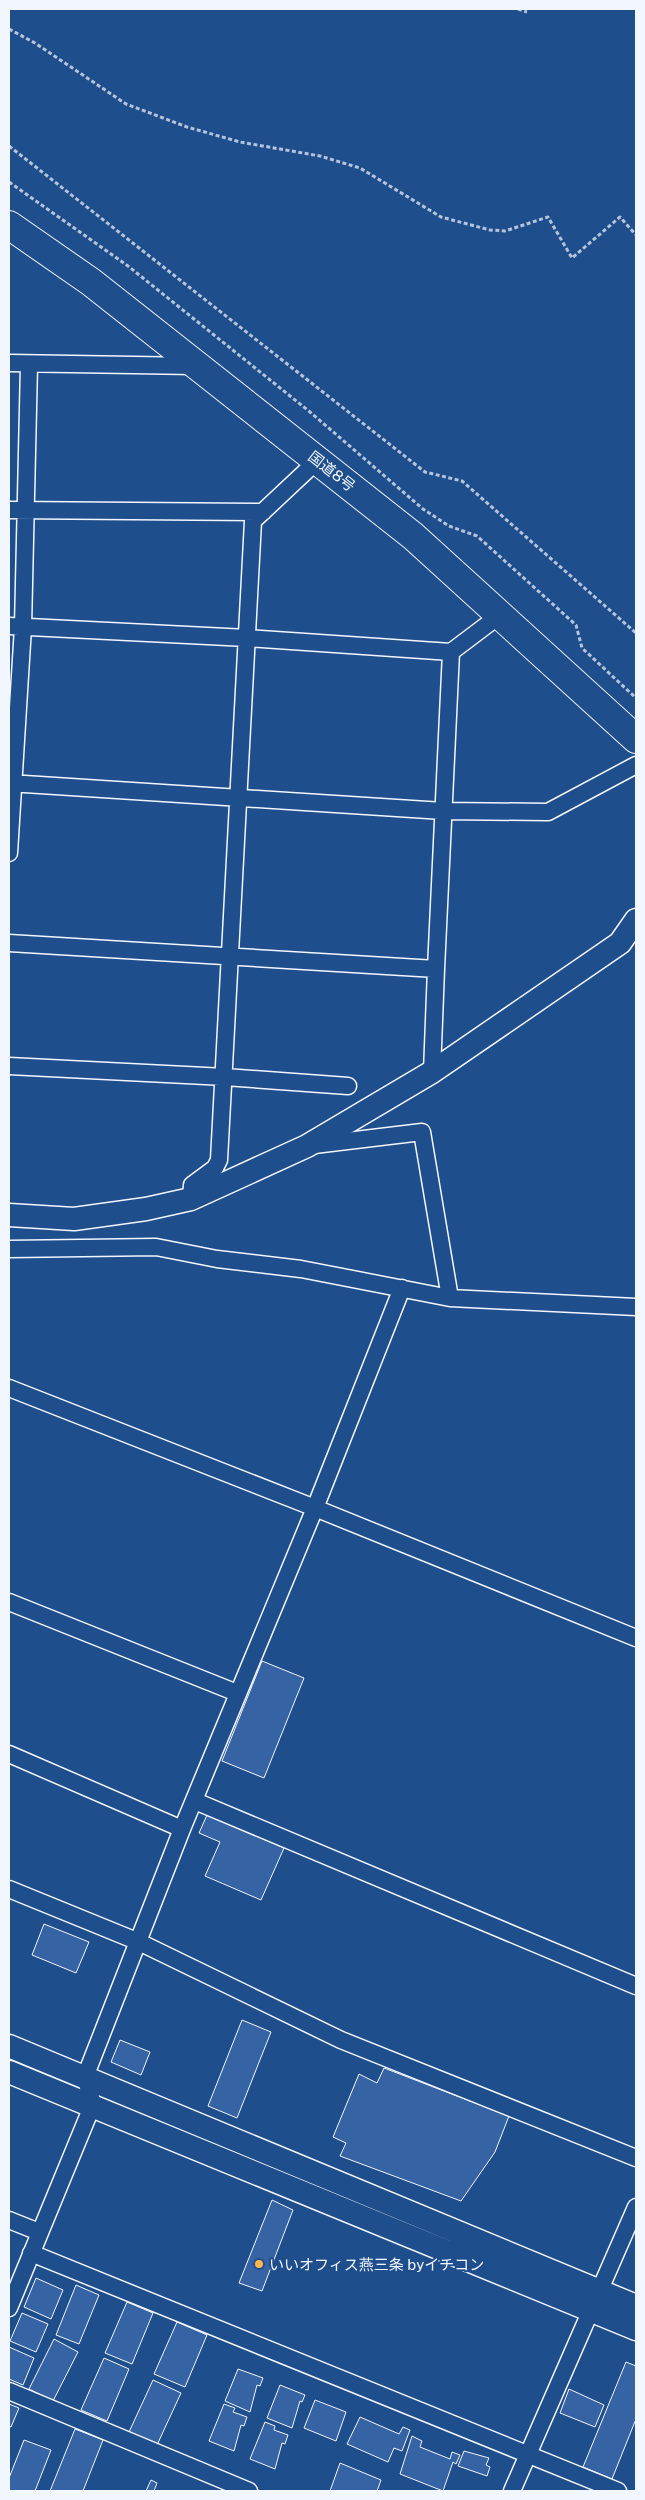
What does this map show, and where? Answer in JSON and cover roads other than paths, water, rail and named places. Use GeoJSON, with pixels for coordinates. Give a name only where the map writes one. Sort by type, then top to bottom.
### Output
{"type":"FeatureCollection","features":[{"type":"Feature","properties":{"kind":"highway","name":"国道8号"},"geometry":{"type":"LineString","coordinates":[[9,226],[91,282],[412,536],[636,739]]}},
{"type":"Feature","properties":{"kind":"street"},"geometry":{"type":"LineString","coordinates":[[9,363],[29,365],[195,366]]}},
{"type":"Feature","properties":{"kind":"street"},"geometry":{"type":"LineString","coordinates":[[9,853],[16,626],[17,509],[29,365]]}},
{"type":"Feature","properties":{"kind":"street"},"geometry":{"type":"LineString","coordinates":[[191,1199],[192,1185],[215,1168],[219,1160],[248,638],[252,521],[318,460]]}},
{"type":"Feature","properties":{"kind":"street"},"geometry":{"type":"LineString","coordinates":[[17,509],[263,512]]}},
{"type":"Feature","properties":{"kind":"street"},"geometry":{"type":"LineString","coordinates":[[16,626],[248,638],[451,652],[500,615]]}},
{"type":"Feature","properties":{"kind":"street"},"geometry":{"type":"LineString","coordinates":[[432,1072],[451,652]]}},
{"type":"Feature","properties":{"kind":"street"},"geometry":{"type":"LineString","coordinates":[[12,783],[443,811],[548,812],[636,766]]}},
{"type":"Feature","properties":{"kind":"street"},"geometry":{"type":"LineString","coordinates":[[9,1215],[74,1219],[146,1209],[191,1199],[307,1146],[432,1072],[620,943],[636,920]]}},
{"type":"Feature","properties":{"kind":"street"},"geometry":{"type":"LineString","coordinates":[[9,943],[436,969]]}},
{"type":"Feature","properties":{"kind":"street"},"geometry":{"type":"LineString","coordinates":[[9,1066],[225,1077],[348,1086]]}},
{"type":"Feature","properties":{"kind":"street"},"geometry":{"type":"LineString","coordinates":[[307,1146],[422,1132],[450,1298]]}},
{"type":"Feature","properties":{"kind":"street"},"geometry":{"type":"LineString","coordinates":[[9,1249],[156,1246],[217,1259],[301,1268],[450,1298],[636,1307]]}},
{"type":"Feature","properties":{"kind":"street"},"geometry":{"type":"LineString","coordinates":[[9,2308],[93,2104],[85,2077],[182,1829],[315,1508],[402,1288]]}},
{"type":"Feature","properties":{"kind":"street"},"geometry":{"type":"LineString","coordinates":[[9,1388],[315,1508],[636,1638]]}},
{"type":"Feature","properties":{"kind":"street"},"geometry":{"type":"LineString","coordinates":[[9,1602],[237,1693]]}},
{"type":"Feature","properties":{"kind":"street"},"geometry":{"type":"LineString","coordinates":[[9,1754],[182,1829]]}},
{"type":"Feature","properties":{"kind":"street"},"geometry":{"type":"LineString","coordinates":[[195,1801],[636,1986]]}},
{"type":"Feature","properties":{"kind":"street"},"geometry":{"type":"LineString","coordinates":[[9,1889],[139,1942],[341,2040],[636,2158]]}},
{"type":"Feature","properties":{"kind":"street"},"geometry":{"type":"LineString","coordinates":[[9,2046],[85,2077],[594,2300],[636,2329]]}},
{"type":"Feature","properties":{"kind":"street"},"geometry":{"type":"LineString","coordinates":[[9,2072],[594,2300],[636,2306]]}},
{"type":"Feature","properties":{"kind":"street"},"geometry":{"type":"LineString","coordinates":[[512,2491],[636,2207]]}},
{"type":"Feature","properties":{"kind":"street"},"geometry":{"type":"LineString","coordinates":[[9,2220],[39,2232]]}},
{"type":"Feature","properties":{"kind":"street"},"geometry":{"type":"LineString","coordinates":[[32,2253],[618,2491]]}},
{"type":"Feature","properties":{"kind":"street"},"geometry":{"type":"LineString","coordinates":[[9,2391],[249,2491]]}},
{"type":"Feature","properties":{"kind":"place","name":"いいオフィス燕三条 byイチコン"},"geometry":{"type":"Point","coordinates":[259,2264]}}]}
